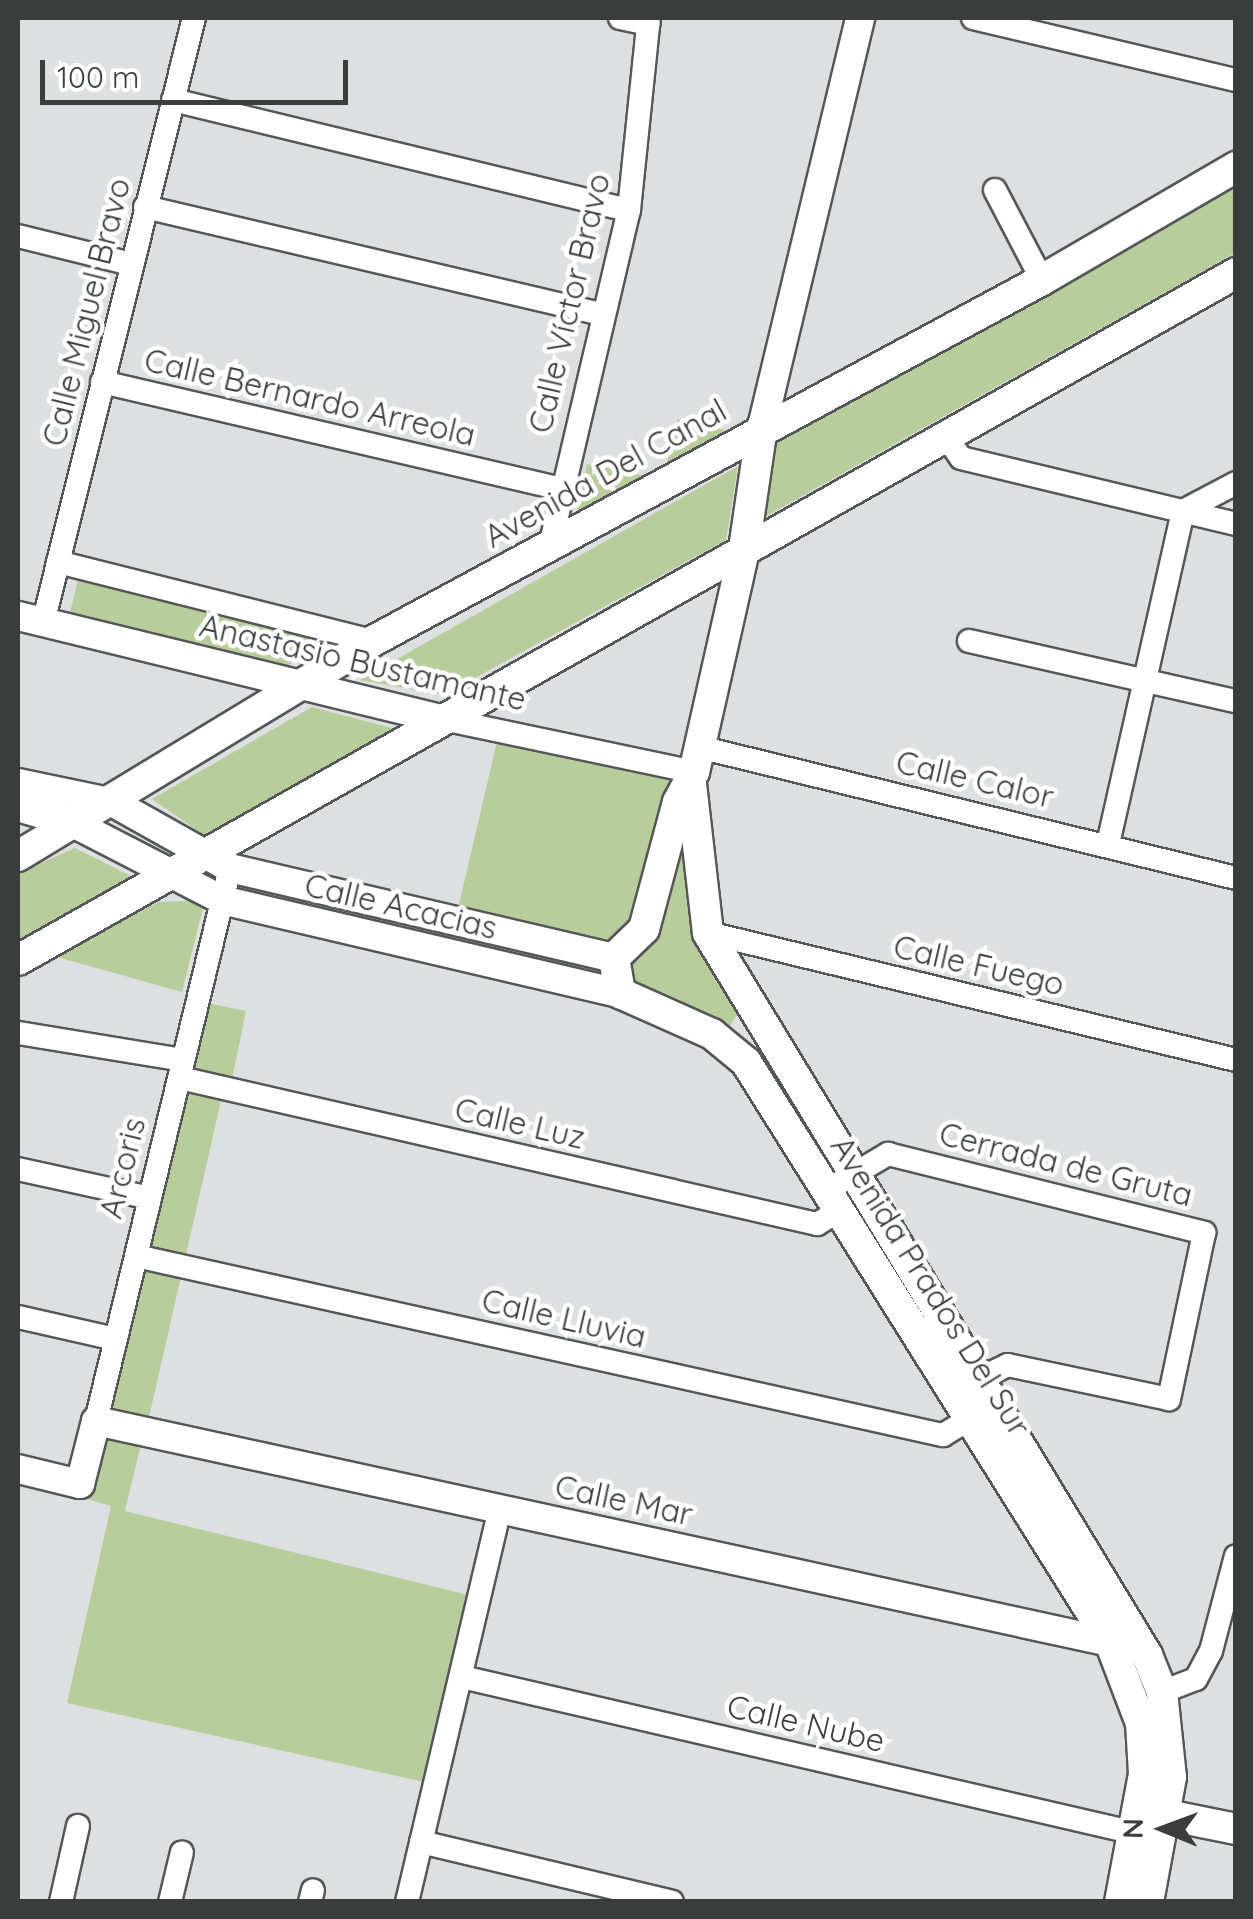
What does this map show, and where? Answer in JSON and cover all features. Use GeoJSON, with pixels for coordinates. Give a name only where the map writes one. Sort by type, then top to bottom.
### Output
{"type":"FeatureCollection","features":[{"type":"Feature","properties":{"kind":"main road","name":"Avenida Del Canal"},"geometry":{"type":"LineString","coordinates":[[18,856],[114,804],[373,641],[762,427],[1042,280],[1236,167]]}},
{"type":"Feature","properties":{"kind":"main road"},"geometry":{"type":"LineString","coordinates":[[18,960],[170,874],[219,863],[438,718],[742,555],[1236,273]]}},
{"type":"Feature","properties":{"kind":"main road","name":"Avenida Prados Del Sur"},"geometry":{"type":"LineString","coordinates":[[614,958],[644,929],[678,802],[695,768],[742,555],[762,427]]}},
{"type":"Feature","properties":{"kind":"main road","name":"Avenida Prados Del Sur"},"geometry":{"type":"LineString","coordinates":[[695,768],[708,933],[856,1169],[970,1395]]}},
{"type":"Feature","properties":{"kind":"main road"},"geometry":{"type":"LineString","coordinates":[[614,958],[620,994]]}},
{"type":"Feature","properties":{"kind":"main road","name":"Avenida Prados Del Sur"},"geometry":{"type":"LineString","coordinates":[[620,994],[712,1034],[746,1062],[970,1395],[1162,1692],[1148,1819],[1120,1902]]}},
{"type":"Feature","properties":{"kind":"main road","name":"Avenida Prados Del Sur"},"geometry":{"type":"LineString","coordinates":[[1123,1635],[1141,1723],[1148,1819],[1148,1902]]}},
{"type":"Feature","properties":{"kind":"main road"},"geometry":{"type":"LineString","coordinates":[[1148,1819],[1236,1829]]}},
{"type":"Feature","properties":{"kind":"street","name":"Calle Miguel Bravo"},"geometry":{"type":"LineString","coordinates":[[30,620],[58,562],[194,18]]}},
{"type":"Feature","properties":{"kind":"street"},"geometry":{"type":"LineString","coordinates":[[620,18],[648,21]]}},
{"type":"Feature","properties":{"kind":"street"},"geometry":{"type":"LineString","coordinates":[[762,427],[860,18]]}},
{"type":"Feature","properties":{"kind":"street"},"geometry":{"type":"LineString","coordinates":[[972,18],[1040,25],[1236,80]]}},
{"type":"Feature","properties":{"kind":"street","name":"Calle Víctor Bravo"},"geometry":{"type":"LineString","coordinates":[[551,542],[560,489],[629,210],[648,21]]}},
{"type":"Feature","properties":{"kind":"street"},"geometry":{"type":"LineString","coordinates":[[173,100],[629,210]]}},
{"type":"Feature","properties":{"kind":"street"},"geometry":{"type":"LineString","coordinates":[[994,190],[1042,280]]}},
{"type":"Feature","properties":{"kind":"street"},"geometry":{"type":"LineString","coordinates":[[146,207],[602,314]]}},
{"type":"Feature","properties":{"kind":"street"},"geometry":{"type":"LineString","coordinates":[[18,236],[131,264]]}},
{"type":"Feature","properties":{"kind":"street","name":"Calle Bernardo Arreola"},"geometry":{"type":"LineString","coordinates":[[102,382],[560,489]]}},
{"type":"Feature","properties":{"kind":"street"},"geometry":{"type":"LineString","coordinates":[[947,438],[960,458],[1236,524]]}},
{"type":"Feature","properties":{"kind":"street"},"geometry":{"type":"LineString","coordinates":[[1108,844],[1184,511],[1236,483]]}},
{"type":"Feature","properties":{"kind":"street"},"geometry":{"type":"LineString","coordinates":[[58,562],[373,641]]}},
{"type":"Feature","properties":{"kind":"street","name":"Anastasio Bustamante"},"geometry":{"type":"LineString","coordinates":[[30,620],[438,718],[695,768]]}},
{"type":"Feature","properties":{"kind":"street"},"geometry":{"type":"LineString","coordinates":[[969,640],[1236,701]]}},
{"type":"Feature","properties":{"kind":"street","name":"Calle Calor"},"geometry":{"type":"LineString","coordinates":[[695,768],[1108,844],[1236,878]]}},
{"type":"Feature","properties":{"kind":"street","name":"Calle Acacias"},"geometry":{"type":"LineString","coordinates":[[18,784],[114,804],[219,863],[614,958]]}},
{"type":"Feature","properties":{"kind":"street","name":"Calle Acacias"},"geometry":{"type":"LineString","coordinates":[[18,808],[74,824],[222,900],[620,994]]}},
{"type":"Feature","properties":{"kind":"street","name":"Arcoris"},"geometry":{"type":"LineString","coordinates":[[18,1469],[80,1484],[222,900],[219,863]]}},
{"type":"Feature","properties":{"kind":"street","name":"Calle Fuego"},"geometry":{"type":"LineString","coordinates":[[708,933],[1236,1060]]}},
{"type":"Feature","properties":{"kind":"street","name":"Calle Luz"},"geometry":{"type":"LineString","coordinates":[[18,1033],[182,1069],[817,1224],[836,1199]]}},
{"type":"Feature","properties":{"kind":"street"},"geometry":{"type":"LineString","coordinates":[[746,1062],[776,1040]]}},
{"type":"Feature","properties":{"kind":"street","name":"Cerrada de Gruta"},"geometry":{"type":"LineString","coordinates":[[836,1199],[856,1169],[888,1154],[1204,1233],[1169,1399],[1008,1365],[970,1395]]}},
{"type":"Feature","properties":{"kind":"street"},"geometry":{"type":"LineString","coordinates":[[18,1169],[150,1198]]}},
{"type":"Feature","properties":{"kind":"street","name":"Calle Lluvia"},"geometry":{"type":"LineString","coordinates":[[136,1256],[943,1435],[970,1395]]}},
{"type":"Feature","properties":{"kind":"street"},"geometry":{"type":"LineString","coordinates":[[18,1317],[116,1339]]}},
{"type":"Feature","properties":{"kind":"street","name":"Calle Mar"},"geometry":{"type":"LineString","coordinates":[[96,1421],[500,1509],[1123,1635]]}},
{"type":"Feature","properties":{"kind":"street"},"geometry":{"type":"LineString","coordinates":[[406,1902],[500,1509]]}},
{"type":"Feature","properties":{"kind":"street"},"geometry":{"type":"LineString","coordinates":[[1162,1692],[1196,1679],[1212,1651],[1236,1556]]}},
{"type":"Feature","properties":{"kind":"street","name":"Calle Nube"},"geometry":{"type":"LineString","coordinates":[[462,1677],[1148,1819]]}},
{"type":"Feature","properties":{"kind":"street"},"geometry":{"type":"LineString","coordinates":[[61,1902],[78,1826]]}},
{"type":"Feature","properties":{"kind":"street"},"geometry":{"type":"LineString","coordinates":[[421,1842],[672,1902]]}},
{"type":"Feature","properties":{"kind":"street"},"geometry":{"type":"LineString","coordinates":[[170,1902],[182,1852]]}},
{"type":"Feature","properties":{"kind":"green space"},"geometry":{"type":"Polygon","coordinates":[[[1235,187],[1235,253],[763,518],[775,444],[1235,187]]]}},
{"type":"Feature","properties":{"kind":"green space"},"geometry":{"type":"Polygon","coordinates":[[[677,419],[729,431],[666,466],[677,419]]]}},
{"type":"Feature","properties":{"kind":"green space"},"geometry":{"type":"Polygon","coordinates":[[[587,464],[657,478],[574,525],[587,464]]]}},
{"type":"Feature","properties":{"kind":"green space"},"geometry":{"type":"Polygon","coordinates":[[[738,466],[726,540],[444,695],[360,680],[738,466]]]}},
{"type":"Feature","properties":{"kind":"green space"},"geometry":{"type":"Polygon","coordinates":[[[78,579],[311,637],[288,667],[70,613],[78,579]]]}},
{"type":"Feature","properties":{"kind":"green space"},"geometry":{"type":"Polygon","coordinates":[[[312,707],[396,729],[205,836],[152,799],[312,707]]]}},
{"type":"Feature","properties":{"kind":"green space"},"geometry":{"type":"Polygon","coordinates":[[[498,737],[671,781],[646,895],[618,936],[605,943],[457,913],[498,737]]]}},
{"type":"Feature","properties":{"kind":"green space"},"geometry":{"type":"Polygon","coordinates":[[[680,804],[747,1000],[728,1028],[621,992],[618,958],[680,804]]]}},
{"type":"Feature","properties":{"kind":"green space"},"geometry":{"type":"Polygon","coordinates":[[[75,848],[133,877],[18,942],[18,873],[75,848]]]}},
{"type":"Feature","properties":{"kind":"green space"},"geometry":{"type":"Polygon","coordinates":[[[233,871],[610,960],[616,990],[225,900],[233,871]]]}},
{"type":"Feature","properties":{"kind":"green space"},"geometry":{"type":"Polygon","coordinates":[[[205,900],[182,992],[57,957],[158,902],[205,900]]]}},
{"type":"Feature","properties":{"kind":"green space"},"geometry":{"type":"Polygon","coordinates":[[[207,1003],[246,1011],[232,1079],[194,1071],[207,1003]]]}},
{"type":"Feature","properties":{"kind":"green space"},"geometry":{"type":"Polygon","coordinates":[[[185,1085],[223,1092],[147,1426],[105,1418],[185,1085]]]}},
{"type":"Feature","properties":{"kind":"green space"},"geometry":{"type":"Polygon","coordinates":[[[103,1430],[142,1440],[125,1511],[468,1595],[424,1782],[67,1703],[111,1506],[84,1498],[103,1430]]]}}]}
